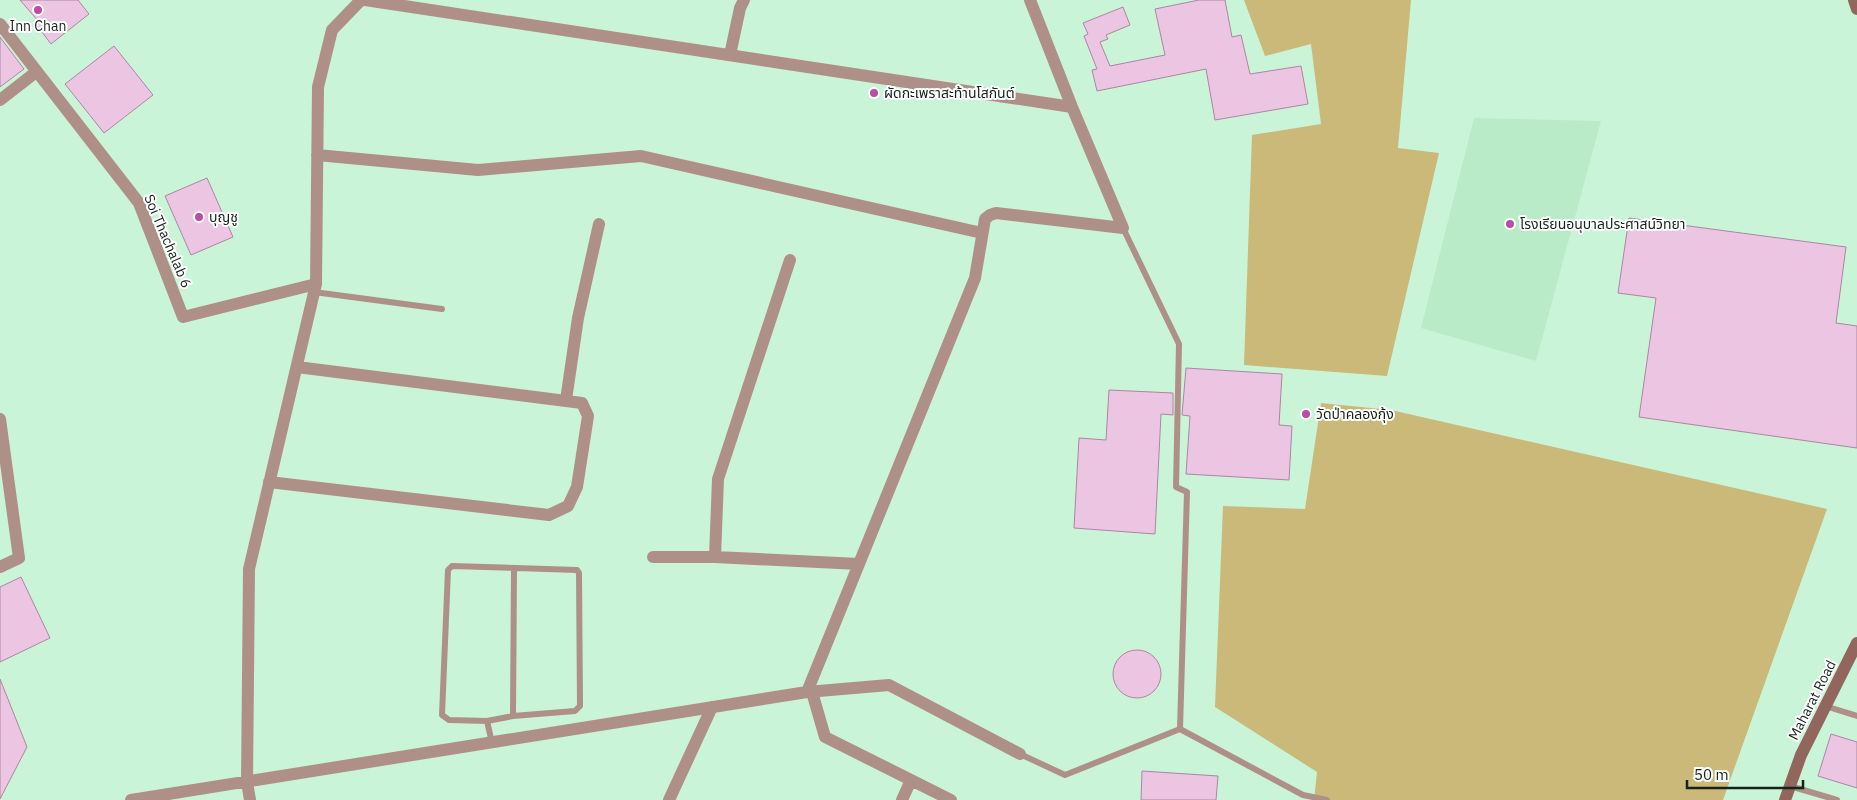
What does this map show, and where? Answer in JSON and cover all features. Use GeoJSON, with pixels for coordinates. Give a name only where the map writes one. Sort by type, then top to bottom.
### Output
{"type":"FeatureCollection","features":[{"type":"Feature","properties":{"kind":"street"},"geometry":{"type":"LineString","coordinates":[[250,800],[246,782],[249,569],[315,288],[318,86],[332,30],[363,0],[1072,107]]}},
{"type":"Feature","properties":{"kind":"street"},"geometry":{"type":"LineString","coordinates":[[730,55],[740,8],[744,0]]}},
{"type":"Feature","properties":{"kind":"street"},"geometry":{"type":"LineString","coordinates":[[951,800],[825,738],[810,692],[859,564],[974,278],[985,219],[996,213],[1123,228],[1072,107],[1030,0]]}},
{"type":"Feature","properties":{"kind":"street"},"geometry":{"type":"LineString","coordinates":[[1854,0],[1857,9]]}},
{"type":"Feature","properties":{"kind":"street","name":"Soi Thachalab 6"},"geometry":{"type":"LineString","coordinates":[[0,24],[139,203],[183,317],[315,288]]}},
{"type":"Feature","properties":{"kind":"street"},"geometry":{"type":"LineString","coordinates":[[0,100],[36,72]]}},
{"type":"Feature","properties":{"kind":"street"},"geometry":{"type":"LineString","coordinates":[[317,155],[478,170],[641,156],[982,233]]}},
{"type":"Feature","properties":{"kind":"street"},"geometry":{"type":"LineString","coordinates":[[566,400],[578,318],[599,224]]}},
{"type":"Feature","properties":{"kind":"street"},"geometry":{"type":"LineString","coordinates":[[715,557],[718,479],[790,260]]}},
{"type":"Feature","properties":{"kind":"street"},"geometry":{"type":"LineString","coordinates":[[269,482],[549,515],[568,506],[577,488],[588,416],[582,403],[296,367]]}},
{"type":"Feature","properties":{"kind":"street"},"geometry":{"type":"LineString","coordinates":[[0,419],[19,558],[0,567]]}},
{"type":"Feature","properties":{"kind":"street"},"geometry":{"type":"LineString","coordinates":[[653,557],[715,557],[859,564]]}},
{"type":"Feature","properties":{"kind":"street","name":"Maharat Road"},"geometry":{"type":"LineString","coordinates":[[1785,800],[1801,755],[1857,643]]}},
{"type":"Feature","properties":{"kind":"street"},"geometry":{"type":"LineString","coordinates":[[131,800],[810,692],[889,685],[1020,754]]}},
{"type":"Feature","properties":{"kind":"street"},"geometry":{"type":"LineString","coordinates":[[669,800],[712,707]]}},
{"type":"Feature","properties":{"kind":"street"},"geometry":{"type":"LineString","coordinates":[[902,800],[911,780]]}},
{"type":"Feature","properties":{"kind":"lane"},"geometry":{"type":"LineString","coordinates":[[1123,228],[1179,344],[1176,487],[1187,492],[1180,728]]}},
{"type":"Feature","properties":{"kind":"lane"},"geometry":{"type":"LineString","coordinates":[[315,288],[442,309]]}},
{"type":"Feature","properties":{"kind":"lane"},"geometry":{"type":"LineString","coordinates":[[452,566],[579,571],[580,701],[578,709],[576,711],[513,716],[487,721],[449,720],[442,715],[448,570],[452,566]]}},
{"type":"Feature","properties":{"kind":"lane"},"geometry":{"type":"LineString","coordinates":[[513,716],[514,568]]}},
{"type":"Feature","properties":{"kind":"lane"},"geometry":{"type":"LineString","coordinates":[[1826,706],[1857,716]]}},
{"type":"Feature","properties":{"kind":"lane"},"geometry":{"type":"LineString","coordinates":[[487,721],[492,743]]}},
{"type":"Feature","properties":{"kind":"lane"},"geometry":{"type":"LineString","coordinates":[[1020,754],[1065,775],[1180,728]]}},
{"type":"Feature","properties":{"kind":"lane"},"geometry":{"type":"LineString","coordinates":[[1180,728],[1303,795],[1327,800]]}},
{"type":"Feature","properties":{"kind":"lane"},"geometry":{"type":"LineString","coordinates":[[1790,786],[1837,800]]}},
{"type":"Feature","properties":{"kind":"shaded area"},"geometry":{"type":"Polygon","coordinates":[[[1244,0],[1411,0],[1398,148],[1439,153],[1387,376],[1244,365],[1252,135],[1321,124],[1311,44],[1265,56],[1244,0]]]}},
{"type":"Feature","properties":{"kind":"shaded area","name":"โรงเรียนอนุบาลประศาสน์วิทยา"},"geometry":{"type":"Polygon","coordinates":[[[1474,118],[1601,121],[1536,361],[1421,328],[1474,118]]]}},
{"type":"Feature","properties":{"kind":"shaded area"},"geometry":{"type":"Polygon","coordinates":[[[1321,403],[1391,410],[1827,509],[1723,800],[1314,800],[1317,772],[1215,707],[1223,506],[1305,509],[1321,403]]]}},
{"type":"Feature","properties":{"kind":"building"},"geometry":{"type":"Polygon","coordinates":[[[20,0],[78,0],[89,14],[51,44],[36,24],[39,22],[20,0]]]}},
{"type":"Feature","properties":{"kind":"building"},"geometry":{"type":"Polygon","coordinates":[[[1199,0],[1225,0],[1232,37],[1241,35],[1250,74],[1301,66],[1308,104],[1215,120],[1206,69],[1097,91],[1092,70],[1097,69],[1084,36],[1088,34],[1083,23],[1123,7],[1130,25],[1106,35],[1108,39],[1100,42],[1110,66],[1165,55],[1155,9],[1199,0]]]}},
{"type":"Feature","properties":{"kind":"building"},"geometry":{"type":"Polygon","coordinates":[[[0,37],[24,69],[0,87],[0,37]]]}},
{"type":"Feature","properties":{"kind":"building"},"geometry":{"type":"Polygon","coordinates":[[[114,46],[153,95],[104,133],[65,84],[114,46]]]}},
{"type":"Feature","properties":{"kind":"building","name":"บุญชู"},"geometry":{"type":"Polygon","coordinates":[[[207,178],[233,237],[191,255],[165,196],[207,178]]]}},
{"type":"Feature","properties":{"kind":"building"},"geometry":{"type":"Polygon","coordinates":[[[1629,218],[1846,247],[1836,323],[1857,326],[1857,448],[1639,417],[1656,298],[1618,293],[1629,218]]]}},
{"type":"Feature","properties":{"kind":"building"},"geometry":{"type":"Polygon","coordinates":[[[1186,368],[1282,374],[1279,425],[1292,426],[1289,480],[1186,474],[1190,416],[1182,415],[1186,368]]]}},
{"type":"Feature","properties":{"kind":"building"},"geometry":{"type":"Polygon","coordinates":[[[1109,390],[1173,393],[1173,415],[1161,414],[1155,534],[1074,528],[1079,438],[1106,440],[1109,390]]]}},
{"type":"Feature","properties":{"kind":"building"},"geometry":{"type":"Polygon","coordinates":[[[21,577],[50,638],[0,662],[0,587],[21,577]]]}},
{"type":"Feature","properties":{"kind":"building"},"geometry":{"type":"Polygon","coordinates":[[[1137,650],[1146,652],[1154,657],[1159,665],[1161,674],[1159,683],[1154,691],[1146,696],[1137,698],[1128,696],[1120,691],[1115,683],[1113,674],[1115,665],[1120,657],[1128,652],[1137,650]]]}},
{"type":"Feature","properties":{"kind":"building"},"geometry":{"type":"Polygon","coordinates":[[[0,679],[27,747],[0,799],[0,679]]]}},
{"type":"Feature","properties":{"kind":"building"},"geometry":{"type":"Polygon","coordinates":[[[1831,734],[1857,742],[1857,788],[1818,776],[1831,734]]]}},
{"type":"Feature","properties":{"kind":"building"},"geometry":{"type":"Polygon","coordinates":[[[1142,771],[1218,776],[1216,800],[1141,800],[1142,771]]]}},
{"type":"Feature","properties":{"kind":"place","name":"Inn Chan"},"geometry":{"type":"Point","coordinates":[38,10]}},
{"type":"Feature","properties":{"kind":"place","name":"ผัดกะเพราสะท้านโสกันต์"},"geometry":{"type":"Point","coordinates":[874,93]}},
{"type":"Feature","properties":{"kind":"place","name":"บุญชู"},"geometry":{"type":"Point","coordinates":[199,217]}},
{"type":"Feature","properties":{"kind":"place","name":"โรงเรียนอนุบาลประศาสน์วิทยา"},"geometry":{"type":"Point","coordinates":[1510,224]}},
{"type":"Feature","properties":{"kind":"place","name":"วัดป่าคลองกุ้ง"},"geometry":{"type":"Point","coordinates":[1306,414]}}]}
